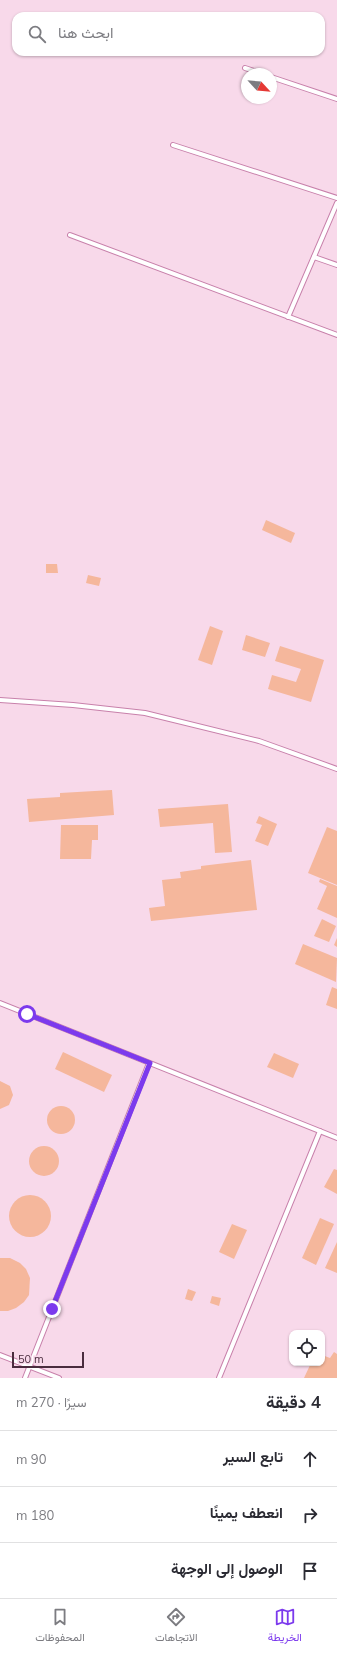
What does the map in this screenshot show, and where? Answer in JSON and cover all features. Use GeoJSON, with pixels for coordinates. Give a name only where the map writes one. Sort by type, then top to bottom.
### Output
{"type":"FeatureCollection","features":[{"type":"Feature","properties":{"kind":"lane"},"geometry":{"type":"LineString","coordinates":[[277,79],[337,99]]}},
{"type":"Feature","properties":{"kind":"lane"},"geometry":{"type":"LineString","coordinates":[[173,145],[337,198]]}},
{"type":"Feature","properties":{"kind":"lane"},"geometry":{"type":"LineString","coordinates":[[288,316],[337,202]]}},
{"type":"Feature","properties":{"kind":"lane"},"geometry":{"type":"LineString","coordinates":[[70,235],[337,335]]}},
{"type":"Feature","properties":{"kind":"lane"},"geometry":{"type":"LineString","coordinates":[[314,256],[337,265]]}},
{"type":"Feature","properties":{"kind":"lane"},"geometry":{"type":"LineString","coordinates":[[0,700],[73,705],[145,713],[259,741],[337,769]]}},
{"type":"Feature","properties":{"kind":"lane"},"geometry":{"type":"LineString","coordinates":[[0,1003],[337,1138]]}},
{"type":"Feature","properties":{"kind":"lane"},"geometry":{"type":"LineString","coordinates":[[24,1378],[150,1063]]}},
{"type":"Feature","properties":{"kind":"lane"},"geometry":{"type":"LineString","coordinates":[[219,1378],[320,1131]]}},
{"type":"Feature","properties":{"kind":"lane"},"geometry":{"type":"LineString","coordinates":[[0,1355],[59,1378]]}},
{"type":"Feature","properties":{"kind":"building"},"geometry":{"type":"Polygon","coordinates":[[[266,520],[295,533],[291,543],[262,530],[266,520]]]}},
{"type":"Feature","properties":{"kind":"building"},"geometry":{"type":"Polygon","coordinates":[[[46,564],[57,564],[58,573],[46,573],[46,564]]]}},
{"type":"Feature","properties":{"kind":"building"},"geometry":{"type":"Polygon","coordinates":[[[88,575],[101,578],[99,586],[86,583],[88,575]]]}},
{"type":"Feature","properties":{"kind":"building"},"geometry":{"type":"Polygon","coordinates":[[[210,626],[223,631],[212,665],[198,660],[210,626]]]}},
{"type":"Feature","properties":{"kind":"building"},"geometry":{"type":"Polygon","coordinates":[[[246,635],[270,643],[265,657],[242,650],[246,635]]]}},
{"type":"Feature","properties":{"kind":"building"},"geometry":{"type":"Polygon","coordinates":[[[280,646],[324,660],[311,702],[268,689],[272,675],[296,682],[301,669],[275,661],[280,646]]]}},
{"type":"Feature","properties":{"kind":"building"},"geometry":{"type":"Polygon","coordinates":[[[112,790],[114,815],[29,822],[27,799],[60,797],[60,793],[112,790]]]}},
{"type":"Feature","properties":{"kind":"building"},"geometry":{"type":"Polygon","coordinates":[[[228,804],[232,852],[215,853],[213,823],[160,827],[158,809],[228,804]]]}},
{"type":"Feature","properties":{"kind":"building"},"geometry":{"type":"Polygon","coordinates":[[[259,816],[277,824],[268,846],[255,841],[262,825],[256,823],[259,816]]]}},
{"type":"Feature","properties":{"kind":"building"},"geometry":{"type":"Polygon","coordinates":[[[61,825],[98,825],[98,840],[92,840],[91,859],[60,859],[61,825]]]}},
{"type":"Feature","properties":{"kind":"building"},"geometry":{"type":"Polygon","coordinates":[[[327,827],[337,831],[337,885],[308,873],[327,827]]]}},
{"type":"Feature","properties":{"kind":"building"},"geometry":{"type":"Polygon","coordinates":[[[251,860],[257,910],[151,921],[149,908],[165,906],[162,880],[181,878],[180,872],[201,869],[201,866],[251,860]]]}},
{"type":"Feature","properties":{"kind":"building"},"geometry":{"type":"Polygon","coordinates":[[[320,879],[337,886],[337,918],[317,909],[327,886],[319,882],[320,879]]]}},
{"type":"Feature","properties":{"kind":"building"},"geometry":{"type":"Polygon","coordinates":[[[322,919],[336,926],[329,942],[314,936],[322,919]]]}},
{"type":"Feature","properties":{"kind":"building"},"geometry":{"type":"Polygon","coordinates":[[[337,938],[337,947],[334,945],[337,938]]]}},
{"type":"Feature","properties":{"kind":"building"},"geometry":{"type":"Polygon","coordinates":[[[303,944],[337,958],[336,982],[295,964],[303,944]]]}},
{"type":"Feature","properties":{"kind":"building"},"geometry":{"type":"Polygon","coordinates":[[[332,987],[337,989],[337,1009],[326,1005],[332,987]]]}},
{"type":"Feature","properties":{"kind":"building"},"geometry":{"type":"Polygon","coordinates":[[[63,1052],[112,1075],[104,1092],[55,1069],[63,1052]]]}},
{"type":"Feature","properties":{"kind":"building"},"geometry":{"type":"Polygon","coordinates":[[[274,1053],[299,1064],[293,1078],[267,1067],[274,1053]]]}},
{"type":"Feature","properties":{"kind":"building"},"geometry":{"type":"Polygon","coordinates":[[[0,1081],[10,1086],[13,1095],[9,1105],[0,1109],[0,1081]]]}},
{"type":"Feature","properties":{"kind":"building"},"geometry":{"type":"Polygon","coordinates":[[[61,1106],[71,1110],[75,1120],[71,1130],[61,1134],[51,1130],[47,1120],[51,1110],[61,1106]]]}},
{"type":"Feature","properties":{"kind":"building"},"geometry":{"type":"Polygon","coordinates":[[[44,1146],[55,1150],[59,1161],[55,1172],[44,1176],[33,1172],[29,1161],[33,1150],[44,1146]]]}},
{"type":"Feature","properties":{"kind":"building"},"geometry":{"type":"Polygon","coordinates":[[[334,1169],[337,1170],[337,1194],[324,1187],[334,1169]]]}},
{"type":"Feature","properties":{"kind":"building"},"geometry":{"type":"Polygon","coordinates":[[[30,1195],[45,1201],[51,1216],[45,1231],[30,1237],[15,1231],[9,1216],[15,1201],[30,1195]]]}},
{"type":"Feature","properties":{"kind":"building"},"geometry":{"type":"Polygon","coordinates":[[[320,1218],[334,1224],[316,1265],[302,1258],[320,1218]]]}},
{"type":"Feature","properties":{"kind":"building"},"geometry":{"type":"Polygon","coordinates":[[[232,1224],[247,1230],[234,1259],[219,1252],[232,1224]]]}},
{"type":"Feature","properties":{"kind":"building"},"geometry":{"type":"Polygon","coordinates":[[[337,1242],[337,1273],[325,1268],[337,1242]]]}},
{"type":"Feature","properties":{"kind":"building"},"geometry":{"type":"Polygon","coordinates":[[[0,1258],[10,1258],[20,1263],[26,1269],[30,1278],[29,1295],[24,1302],[16,1308],[8,1311],[0,1311],[0,1258]]]}},
{"type":"Feature","properties":{"kind":"building"},"geometry":{"type":"Polygon","coordinates":[[[188,1289],[196,1292],[192,1301],[185,1299],[188,1289]]]}},
{"type":"Feature","properties":{"kind":"building"},"geometry":{"type":"Polygon","coordinates":[[[212,1296],[221,1298],[219,1306],[210,1303],[212,1296]]]}},
{"type":"Feature","properties":{"kind":"building"},"geometry":{"type":"Polygon","coordinates":[[[334,1352],[337,1354],[337,1378],[304,1378],[310,1366],[325,1366],[325,1356],[330,1358],[334,1352]]]}},
{"type":"Feature","properties":{"kind":"route"},"geometry":{"type":"LineString","coordinates":[[27,1014],[150,1063],[52,1309]]}}]}
